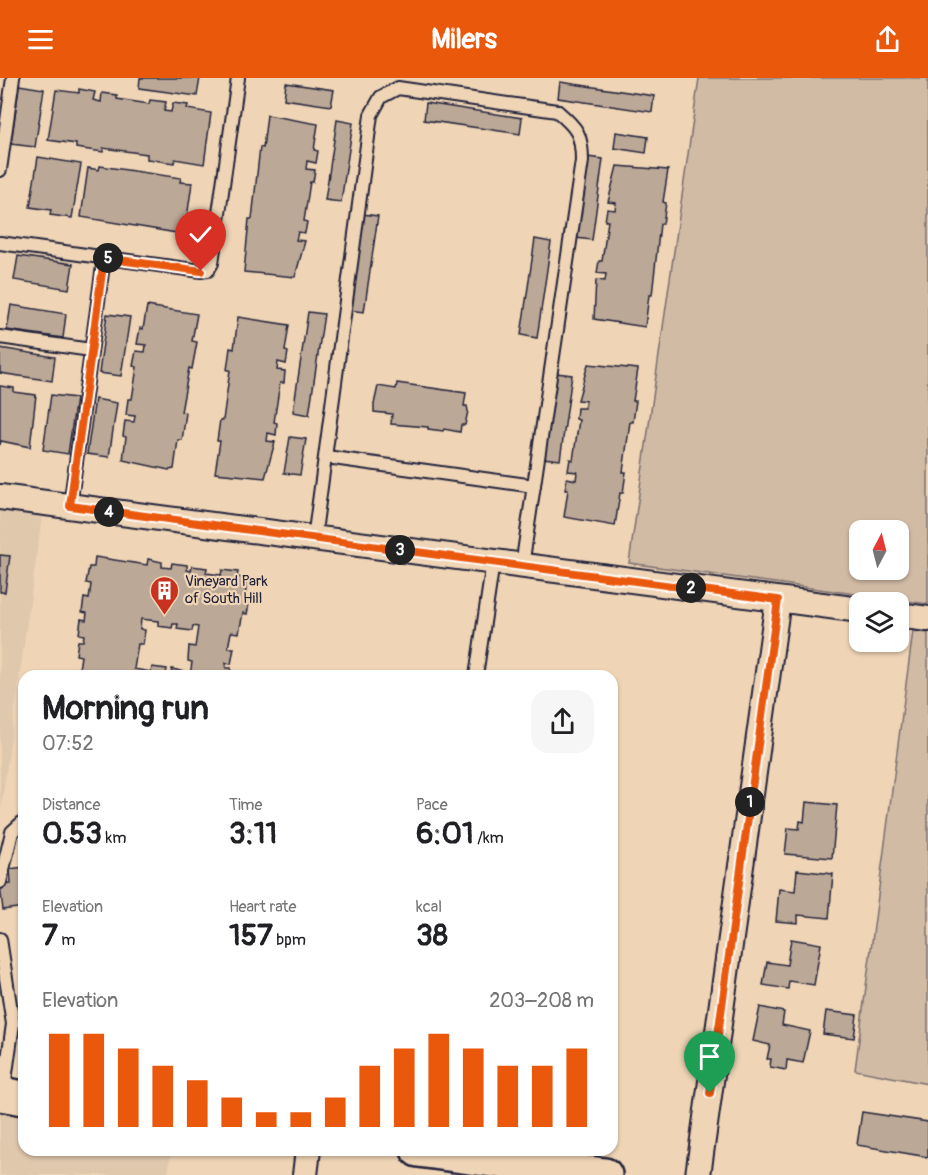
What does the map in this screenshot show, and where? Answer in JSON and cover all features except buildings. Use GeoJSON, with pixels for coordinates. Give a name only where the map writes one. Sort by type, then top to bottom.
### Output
{"type":"FeatureCollection","features":[{"type":"Feature","properties":{"kind":"main road"},"geometry":{"type":"LineString","coordinates":[[459,1156],[567,1172],[605,1175]]}},
{"type":"Feature","properties":{"kind":"street"},"geometry":{"type":"LineString","coordinates":[[0,497],[849,609]]}},
{"type":"Feature","properties":{"kind":"street"},"geometry":{"type":"LineString","coordinates":[[699,1175],[778,600]]}},
{"type":"Feature","properties":{"kind":"street"},"geometry":{"type":"LineString","coordinates":[[909,616],[928,619]]}},
{"type":"Feature","properties":{"kind":"street"},"geometry":{"type":"LineString","coordinates":[[305,1175],[307,1156]]}},
{"type":"Feature","properties":{"kind":"lane"},"geometry":{"type":"LineString","coordinates":[[1,162],[13,78]]}},
{"type":"Feature","properties":{"kind":"lane"},"geometry":{"type":"LineString","coordinates":[[0,243],[201,271],[208,270],[212,263],[238,78]]}},
{"type":"Feature","properties":{"kind":"lane"},"geometry":{"type":"LineString","coordinates":[[314,539],[372,115],[381,97],[398,88],[557,111],[574,126],[582,142],[582,161],[522,566]]}},
{"type":"Feature","properties":{"kind":"lane"},"geometry":{"type":"LineString","coordinates":[[70,506],[104,258]]}},
{"type":"Feature","properties":{"kind":"lane"},"geometry":{"type":"LineString","coordinates":[[0,338],[91,350]]}},
{"type":"Feature","properties":{"kind":"lane"},"geometry":{"type":"LineString","coordinates":[[326,457],[534,486]]}},
{"type":"Feature","properties":{"kind":"lane"},"geometry":{"type":"LineString","coordinates":[[477,670],[493,562]]}},
{"type":"Feature","properties":{"kind":"lane"},"geometry":{"type":"LineString","coordinates":[[0,882],[12,832],[18,826]]}},
{"type":"Feature","properties":{"kind":"lane"},"geometry":{"type":"LineString","coordinates":[[0,939],[13,1024],[9,1096]]}},
{"type":"Feature","properties":{"kind":"shaded area"},"geometry":{"type":"Polygon","coordinates":[[[699,78],[928,78],[928,604],[909,601],[909,592],[849,593],[629,563],[699,78]]]}},
{"type":"Feature","properties":{"kind":"shaded area"},"geometry":{"type":"Polygon","coordinates":[[[0,511],[42,516],[20,670],[18,670],[18,687],[0,815],[0,511]]]}},
{"type":"Feature","properties":{"kind":"shaded area"},"geometry":{"type":"Polygon","coordinates":[[[913,631],[928,633],[928,1084],[855,1070],[913,631]]]}},
{"type":"Feature","properties":{"kind":"shaded area"},"geometry":{"type":"Polygon","coordinates":[[[0,1113],[18,1115],[18,1156],[170,1156],[168,1175],[0,1175],[0,1113]]]}},
{"type":"Feature","properties":{"kind":"place","name":"Vineyard Park of South Hill"},"geometry":{"type":"Point","coordinates":[164,616]}},
{"type":"Feature","properties":{"kind":"route"},"geometry":{"type":"LineString","coordinates":[[201,271],[104,258],[70,506],[778,600],[710,1093]]}}]}
